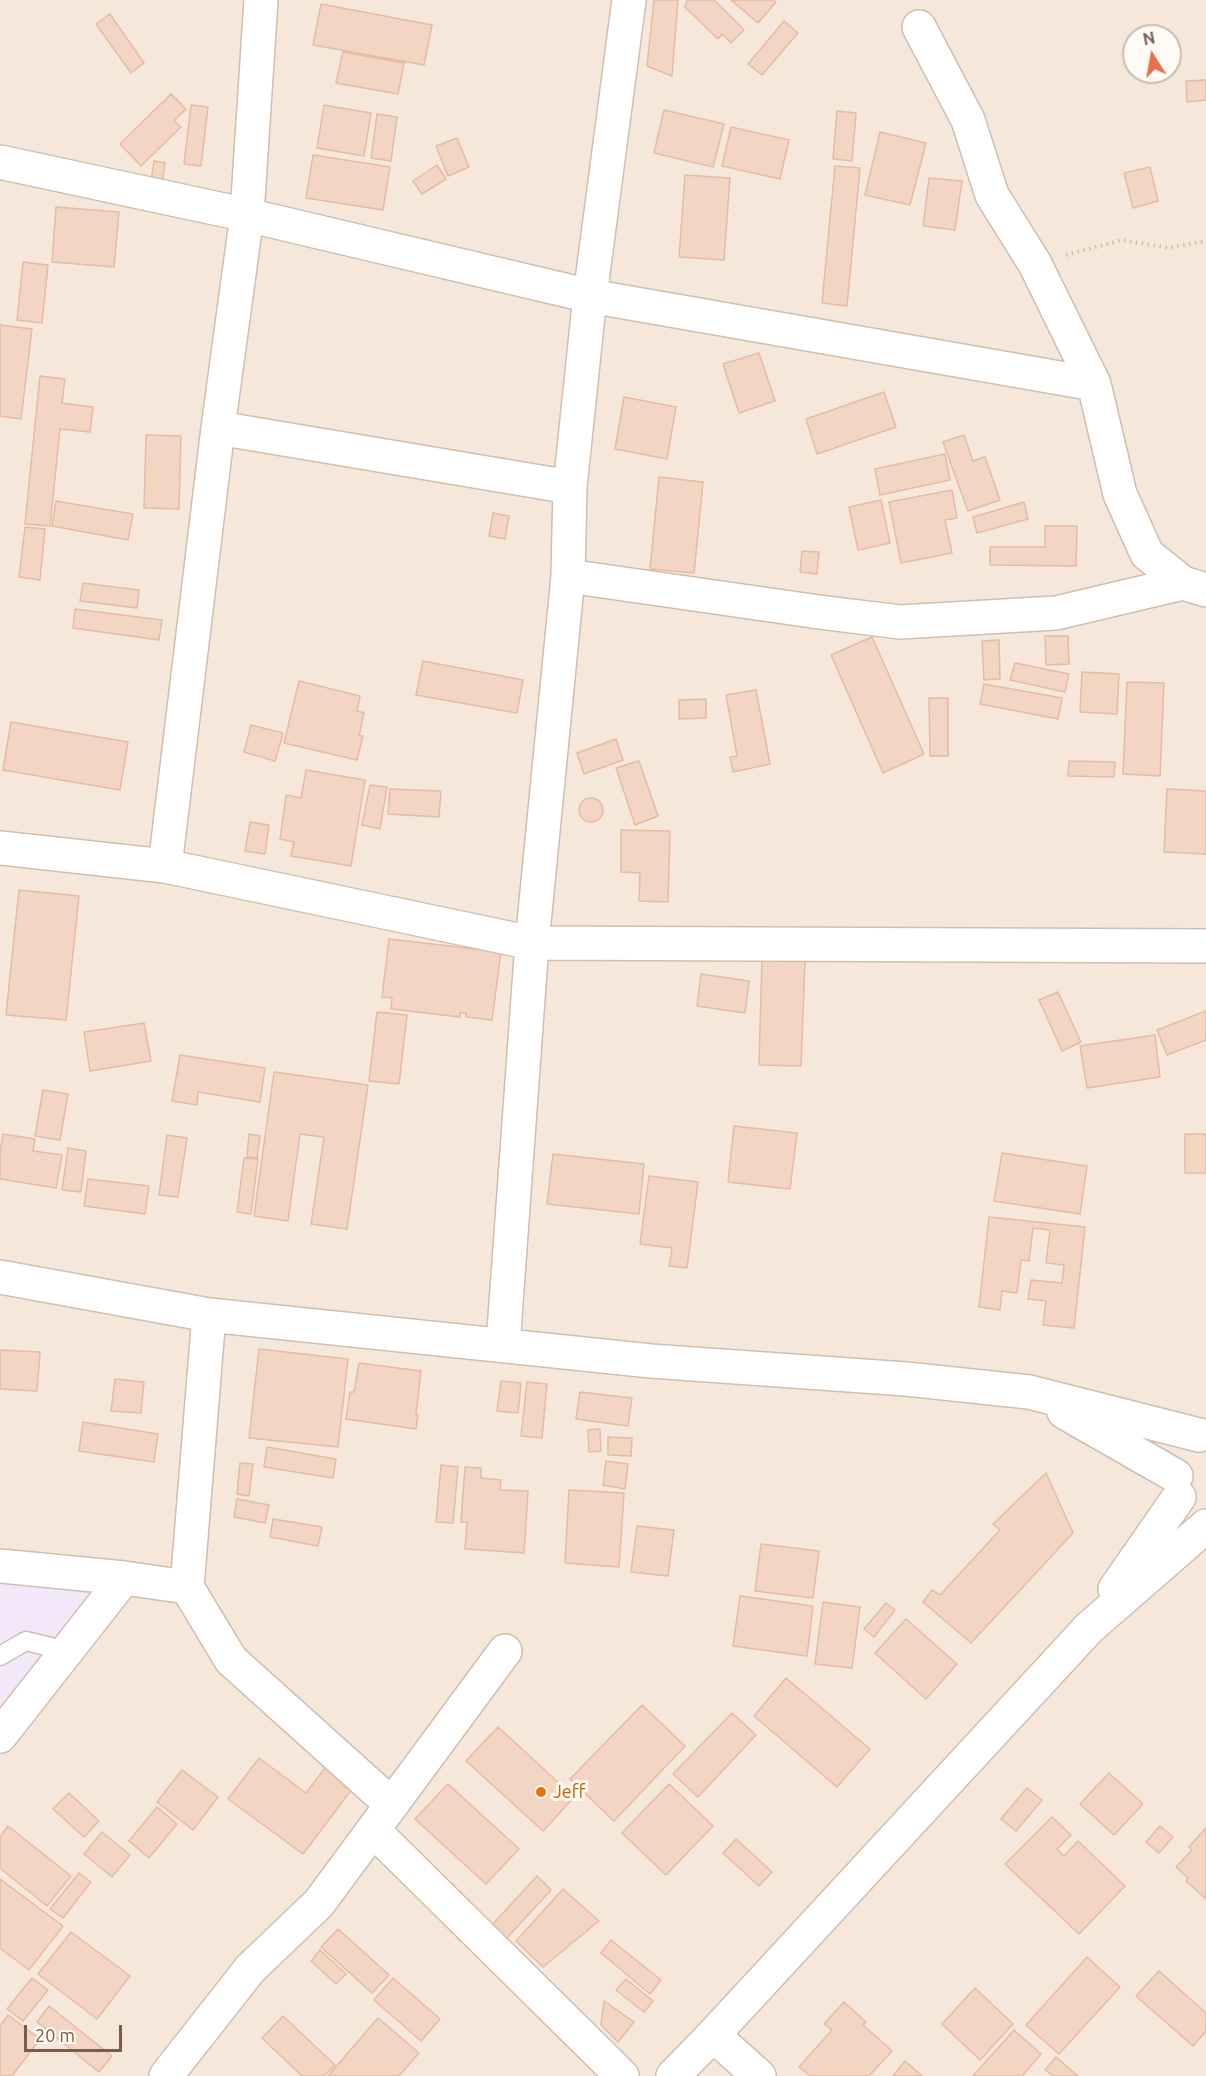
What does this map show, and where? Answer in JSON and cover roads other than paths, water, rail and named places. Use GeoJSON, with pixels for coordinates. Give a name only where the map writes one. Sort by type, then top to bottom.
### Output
{"type":"FeatureCollection","features":[{"type":"Feature","properties":{"kind":"street"},"geometry":{"type":"LineString","coordinates":[[165,866],[218,428],[247,215],[261,0]]}},
{"type":"Feature","properties":{"kind":"street"},"geometry":{"type":"LineString","coordinates":[[503,1345],[532,943],[568,576],[570,487],[591,296],[629,0]]}},
{"type":"Feature","properties":{"kind":"street"},"geometry":{"type":"LineString","coordinates":[[919,27],[968,120],[992,195],[1035,264],[1094,384],[1119,494],[1147,554],[1194,587]]}},
{"type":"Feature","properties":{"kind":"street"},"geometry":{"type":"LineString","coordinates":[[0,162],[247,215],[591,296],[1094,384]]}},
{"type":"Feature","properties":{"kind":"street"},"geometry":{"type":"LineString","coordinates":[[218,428],[570,487]]}},
{"type":"Feature","properties":{"kind":"street"},"geometry":{"type":"LineString","coordinates":[[568,576],[900,622],[1056,613],[1194,587]]}},
{"type":"Feature","properties":{"kind":"street"},"geometry":{"type":"LineString","coordinates":[[0,848],[165,866],[532,943],[1206,946]]}},
{"type":"Feature","properties":{"kind":"street"},"geometry":{"type":"LineString","coordinates":[[0,1277],[209,1315],[651,1361],[906,1379],[1029,1392],[1203,1434]]}},
{"type":"Feature","properties":{"kind":"street"},"geometry":{"type":"LineString","coordinates":[[209,1315],[187,1587],[231,1660],[392,1804]]}},
{"type":"Feature","properties":{"kind":"street"},"geometry":{"type":"LineString","coordinates":[[673,2076],[1089,1628],[1206,1525],[1197,1521],[1186,1510],[1177,1486],[1029,1392]]}},
{"type":"Feature","properties":{"kind":"street"},"geometry":{"type":"LineString","coordinates":[[1089,1628],[1177,1486],[1181,1456],[1203,1434]]}},
{"type":"Feature","properties":{"kind":"street"},"geometry":{"type":"LineString","coordinates":[[0,1566],[124,1578],[187,1587]]}},
{"type":"Feature","properties":{"kind":"street"},"geometry":{"type":"LineString","coordinates":[[0,1736],[124,1578]]}},
{"type":"Feature","properties":{"kind":"street"},"geometry":{"type":"LineString","coordinates":[[166,2076],[250,1969],[319,1903],[505,1651]]}},
{"type":"Feature","properties":{"kind":"street"},"geometry":{"type":"LineString","coordinates":[[373,1830],[622,2076]]}},
{"type":"Feature","properties":{"kind":"street"},"geometry":{"type":"LineString","coordinates":[[713,2035],[759,2076]]}},
{"type":"Feature","properties":{"kind":"lane"},"geometry":{"type":"LineString","coordinates":[[0,1656],[26,1641],[67,1651]]}},
{"type":"Feature","properties":{"kind":"place","name":"Jeff"},"geometry":{"type":"Point","coordinates":[541,1792]}}]}
